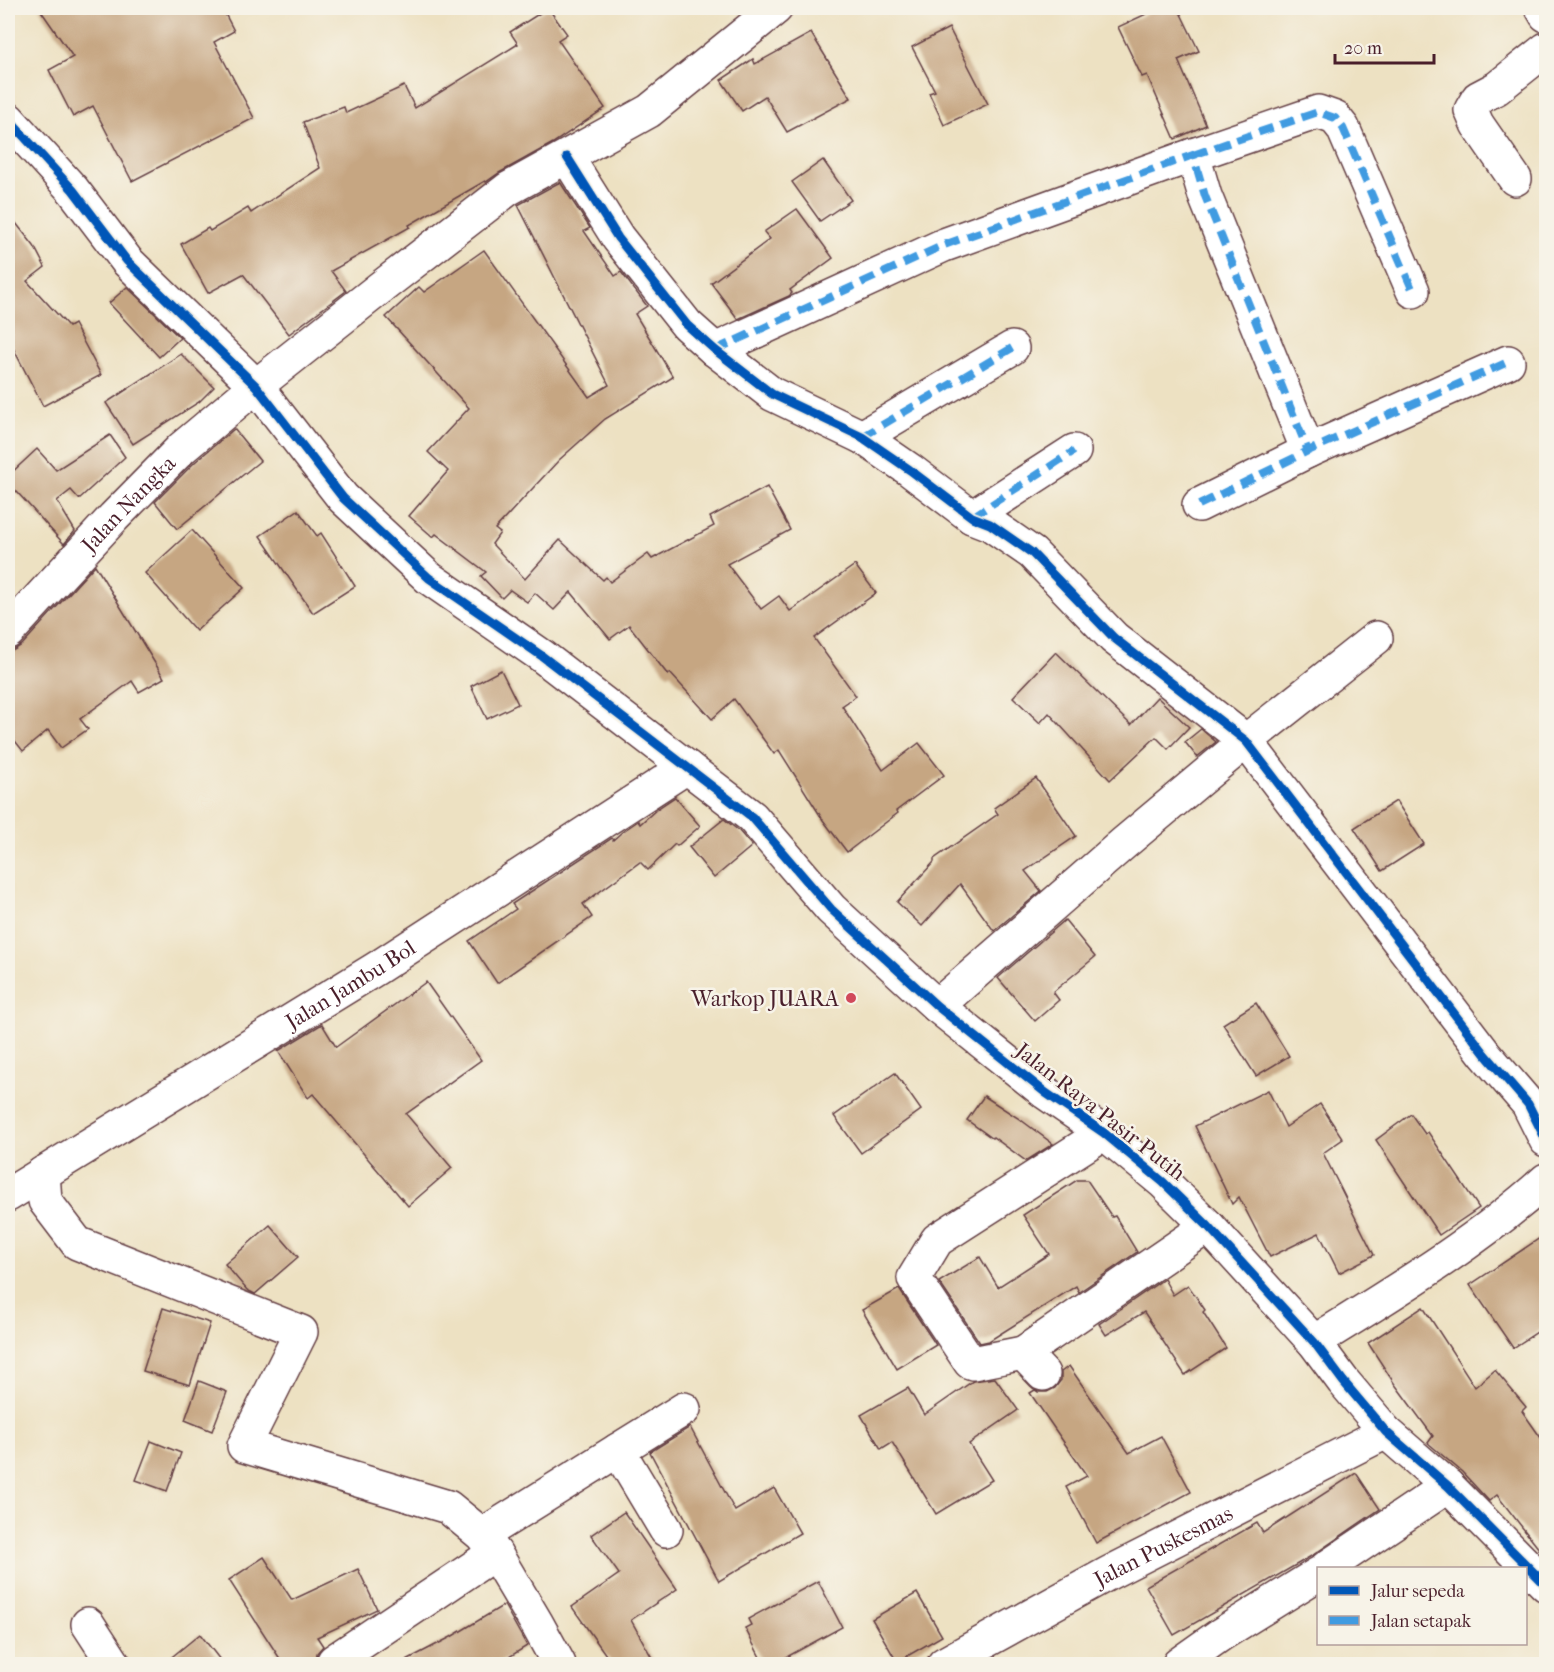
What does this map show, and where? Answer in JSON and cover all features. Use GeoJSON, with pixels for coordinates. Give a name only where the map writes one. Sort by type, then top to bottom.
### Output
{"type":"FeatureCollection","features":[{"type":"Feature","properties":{"kind":"street","name":"Jalan Nangka"},"geometry":{"type":"LineString","coordinates":[[8,632],[114,517],[182,448],[256,386],[508,189],[649,111],[776,8]]}},
{"type":"Feature","properties":{"kind":"street"},"geometry":{"type":"LineString","coordinates":[[1542,8],[1546,15]]}},
{"type":"Feature","properties":{"kind":"street"},"geometry":{"type":"LineString","coordinates":[[1515,179],[1477,124],[1471,110],[1478,98],[1497,88],[1546,50]]}},
{"type":"Feature","properties":{"kind":"street"},"geometry":{"type":"LineString","coordinates":[[715,350],[944,246],[1318,112],[1335,118],[1343,128],[1413,291]]}},
{"type":"Feature","properties":{"kind":"street","name":"Jalan Raya Pasir Putih"},"geometry":{"type":"LineString","coordinates":[[8,118],[73,190],[127,261],[256,386],[343,498],[429,578],[542,656],[752,817],[831,909],[937,1006],[1046,1093],[1104,1133],[1163,1182],[1208,1226],[1314,1342],[1386,1432],[1448,1486],[1546,1585]]}},
{"type":"Feature","properties":{"kind":"street"},"geometry":{"type":"LineString","coordinates":[[1193,155],[1205,196],[1308,451]]}},
{"type":"Feature","properties":{"kind":"street"},"geometry":{"type":"LineString","coordinates":[[567,157],[618,238],[687,324],[715,350],[772,394],[862,437],[972,517],[990,524],[1032,553],[1114,638],[1246,741],[1485,1054],[1528,1104],[1546,1140]]}},
{"type":"Feature","properties":{"kind":"street"},"geometry":{"type":"LineString","coordinates":[[862,437],[1012,348]]}},
{"type":"Feature","properties":{"kind":"street"},"geometry":{"type":"LineString","coordinates":[[1199,505],[1308,451],[1508,363]]}},
{"type":"Feature","properties":{"kind":"street"},"geometry":{"type":"LineString","coordinates":[[972,517],[1074,452]]}},
{"type":"Feature","properties":{"kind":"street"},"geometry":{"type":"LineString","coordinates":[[937,1006],[1124,843],[1246,741],[1376,638]]}},
{"type":"Feature","properties":{"kind":"street","name":"Jalan Jambu Bol"},"geometry":{"type":"LineString","coordinates":[[8,1195],[377,969],[687,767]]}},
{"type":"Feature","properties":{"kind":"street"},"geometry":{"type":"LineString","coordinates":[[1104,1133],[937,1240],[914,1278],[970,1362],[1033,1363],[1208,1226]]}},
{"type":"Feature","properties":{"kind":"street"},"geometry":{"type":"LineString","coordinates":[[43,1173],[45,1201],[77,1243],[301,1332],[244,1446],[448,1507],[488,1544],[559,1665]]}},
{"type":"Feature","properties":{"kind":"street"},"geometry":{"type":"LineString","coordinates":[[1314,1342],[1429,1270],[1514,1209],[1546,1180]]}},
{"type":"Feature","properties":{"kind":"street"},"geometry":{"type":"LineString","coordinates":[[334,1661],[488,1544],[618,1450],[684,1409]]}},
{"type":"Feature","properties":{"kind":"street","name":"Jalan Puskesmas"},"geometry":{"type":"LineString","coordinates":[[944,1665],[1109,1573],[1386,1432]]}},
{"type":"Feature","properties":{"kind":"street"},"geometry":{"type":"LineString","coordinates":[[618,1450],[666,1530]]}},
{"type":"Feature","properties":{"kind":"street"},"geometry":{"type":"LineString","coordinates":[[1329,1567],[1448,1486]]}},
{"type":"Feature","properties":{"kind":"street"},"geometry":{"type":"LineString","coordinates":[[1179,1665],[1220,1635],[1317,1575]]}},
{"type":"Feature","properties":{"kind":"street"},"geometry":{"type":"LineString","coordinates":[[88,1624],[114,1665]]}},
{"type":"Feature","properties":{"kind":"building"},"geometry":{"type":"Polygon","coordinates":[[[39,8],[222,8],[234,31],[214,42],[254,118],[132,181],[93,106],[73,117],[49,70],[73,57],[39,8]]]}},
{"type":"Feature","properties":{"kind":"building"},"geometry":{"type":"Polygon","coordinates":[[[548,8],[567,34],[558,40],[605,108],[553,143],[331,271],[346,291],[289,334],[243,274],[208,293],[181,244],[208,228],[210,231],[248,208],[251,213],[320,168],[303,122],[344,107],[346,113],[404,86],[415,108],[518,44],[510,32],[548,8]]]}},
{"type":"Feature","properties":{"kind":"building"},"geometry":{"type":"Polygon","coordinates":[[[1159,8],[1178,8],[1199,51],[1178,60],[1206,125],[1175,139],[1147,75],[1142,77],[1118,27],[1159,8]]]}},
{"type":"Feature","properties":{"kind":"building"},"geometry":{"type":"Polygon","coordinates":[[[949,28],[988,104],[944,125],[929,93],[935,91],[912,47],[949,28]]]}},
{"type":"Feature","properties":{"kind":"building"},"geometry":{"type":"Polygon","coordinates":[[[811,33],[851,98],[787,132],[765,96],[742,111],[721,80],[753,59],[755,64],[811,33]]]}},
{"type":"Feature","properties":{"kind":"building"},"geometry":{"type":"Polygon","coordinates":[[[823,160],[851,200],[820,221],[792,182],[823,160]]]}},
{"type":"Feature","properties":{"kind":"building"},"geometry":{"type":"Polygon","coordinates":[[[560,182],[590,228],[584,231],[615,276],[621,272],[647,306],[635,314],[673,377],[605,419],[559,460],[495,529],[500,533],[492,544],[525,579],[560,540],[603,580],[606,577],[610,582],[648,554],[652,559],[714,526],[710,517],[767,487],[790,530],[727,564],[761,609],[779,596],[790,611],[855,565],[876,593],[814,638],[856,696],[842,706],[883,770],[919,743],[944,775],[847,852],[823,820],[779,750],[774,754],[734,699],[712,719],[670,673],[668,675],[629,625],[610,639],[571,592],[554,610],[535,593],[527,602],[510,590],[502,598],[481,576],[486,572],[436,534],[433,537],[409,516],[448,471],[428,452],[469,408],[386,317],[419,287],[424,292],[484,250],[589,397],[609,385],[518,205],[560,182]]]}},
{"type":"Feature","properties":{"kind":"building"},"geometry":{"type":"Polygon","coordinates":[[[797,209],[833,258],[790,290],[792,293],[789,296],[738,319],[711,283],[770,239],[764,232],[797,209]]]}},
{"type":"Feature","properties":{"kind":"building"},"geometry":{"type":"Polygon","coordinates":[[[8,213],[34,246],[45,267],[27,281],[69,327],[74,324],[101,375],[43,406],[8,338],[8,213]]]}},
{"type":"Feature","properties":{"kind":"building"},"geometry":{"type":"Polygon","coordinates":[[[127,287],[180,338],[159,357],[109,303],[127,287]]]}},
{"type":"Feature","properties":{"kind":"building"},"geometry":{"type":"Polygon","coordinates":[[[181,354],[214,387],[199,402],[133,444],[106,403],[181,354]]]}},
{"type":"Feature","properties":{"kind":"building"},"geometry":{"type":"Polygon","coordinates":[[[234,429],[260,461],[177,529],[155,502],[195,462],[234,429]]]}},
{"type":"Feature","properties":{"kind":"building"},"geometry":{"type":"Polygon","coordinates":[[[110,435],[125,457],[79,499],[71,490],[57,501],[75,531],[64,544],[8,482],[8,476],[37,449],[56,470],[110,435]]]}},
{"type":"Feature","properties":{"kind":"building"},"geometry":{"type":"Polygon","coordinates":[[[298,510],[317,536],[321,533],[355,586],[313,613],[260,536],[298,510]]]}},
{"type":"Feature","properties":{"kind":"building"},"geometry":{"type":"Polygon","coordinates":[[[192,530],[244,588],[196,631],[145,573],[192,530]]]}},
{"type":"Feature","properties":{"kind":"building"},"geometry":{"type":"Polygon","coordinates":[[[95,565],[164,678],[139,692],[132,681],[80,719],[88,729],[61,748],[48,730],[23,751],[8,732],[8,650],[14,650],[22,645],[95,565]]]}},
{"type":"Feature","properties":{"kind":"building"},"geometry":{"type":"Polygon","coordinates":[[[1056,652],[1131,725],[1157,697],[1189,727],[1168,749],[1156,737],[1110,780],[1049,713],[1040,723],[1013,697],[1056,652]]]}},
{"type":"Feature","properties":{"kind":"building"},"geometry":{"type":"Polygon","coordinates":[[[501,670],[518,704],[487,719],[471,686],[501,670]]]}},
{"type":"Feature","properties":{"kind":"building"},"geometry":{"type":"Polygon","coordinates":[[[1201,729],[1216,742],[1197,757],[1185,742],[1201,729]]]}},
{"type":"Feature","properties":{"kind":"building"},"geometry":{"type":"Polygon","coordinates":[[[1036,778],[1076,836],[1025,871],[1041,891],[994,931],[960,884],[922,926],[897,902],[934,862],[934,859],[998,814],[994,808],[1036,778]]]}},
{"type":"Feature","properties":{"kind":"building"},"geometry":{"type":"Polygon","coordinates":[[[675,797],[700,826],[677,846],[675,844],[648,870],[640,862],[583,904],[592,917],[497,983],[469,941],[516,909],[512,904],[612,838],[613,840],[638,821],[640,824],[675,797]]]}},
{"type":"Feature","properties":{"kind":"building"},"geometry":{"type":"Polygon","coordinates":[[[1396,801],[1424,844],[1382,871],[1354,828],[1396,801]]]}},
{"type":"Feature","properties":{"kind":"building"},"geometry":{"type":"Polygon","coordinates":[[[724,819],[752,846],[714,878],[689,847],[724,819]]]}},
{"type":"Feature","properties":{"kind":"building"},"geometry":{"type":"Polygon","coordinates":[[[1065,920],[1095,957],[1053,992],[1059,1000],[1035,1021],[998,978],[1065,920]]]}},
{"type":"Feature","properties":{"kind":"building"},"geometry":{"type":"Polygon","coordinates":[[[426,982],[481,1060],[406,1114],[452,1168],[408,1206],[313,1094],[308,1098],[278,1051],[322,1024],[336,1047],[426,982]]]}},
{"type":"Feature","properties":{"kind":"building"},"geometry":{"type":"Polygon","coordinates":[[[1256,1003],[1289,1056],[1256,1076],[1223,1024],[1256,1003]]]}},
{"type":"Feature","properties":{"kind":"building"},"geometry":{"type":"Polygon","coordinates":[[[895,1073],[921,1110],[861,1153],[834,1116],[895,1073]]]}},
{"type":"Feature","properties":{"kind":"building"},"geometry":{"type":"Polygon","coordinates":[[[1268,1090],[1286,1127],[1320,1104],[1343,1139],[1323,1153],[1374,1255],[1339,1273],[1319,1233],[1270,1257],[1239,1197],[1232,1204],[1195,1126],[1268,1090]]]}},
{"type":"Feature","properties":{"kind":"building"},"geometry":{"type":"Polygon","coordinates":[[[984,1096],[1053,1144],[1026,1161],[992,1138],[967,1120],[984,1096]]]}},
{"type":"Feature","properties":{"kind":"building"},"geometry":{"type":"Polygon","coordinates":[[[1411,1114],[1425,1134],[1428,1132],[1479,1208],[1439,1235],[1376,1140],[1411,1114]]]}},
{"type":"Feature","properties":{"kind":"building"},"geometry":{"type":"Polygon","coordinates":[[[1077,1180],[1087,1180],[1112,1217],[1115,1216],[1137,1252],[1079,1292],[1076,1286],[989,1341],[980,1343],[939,1282],[980,1257],[998,1287],[1049,1254],[1023,1215],[1077,1180]]]}},
{"type":"Feature","properties":{"kind":"building"},"geometry":{"type":"Polygon","coordinates":[[[270,1225],[298,1257],[255,1294],[247,1290],[225,1264],[270,1225]]]}},
{"type":"Feature","properties":{"kind":"building"},"geometry":{"type":"Polygon","coordinates":[[[1546,1234],[1546,1326],[1513,1348],[1470,1285],[1546,1234]]]}},
{"type":"Feature","properties":{"kind":"building"},"geometry":{"type":"Polygon","coordinates":[[[1164,1279],[1173,1295],[1188,1285],[1226,1348],[1185,1375],[1144,1312],[1106,1335],[1099,1324],[1164,1279]]]}},
{"type":"Feature","properties":{"kind":"building"},"geometry":{"type":"Polygon","coordinates":[[[899,1289],[936,1345],[897,1369],[862,1310],[899,1289]]]}},
{"type":"Feature","properties":{"kind":"building"},"geometry":{"type":"Polygon","coordinates":[[[1423,1307],[1475,1387],[1495,1370],[1526,1407],[1522,1411],[1546,1445],[1546,1558],[1497,1495],[1489,1501],[1462,1472],[1428,1443],[1433,1436],[1368,1343],[1423,1307]]]}},
{"type":"Feature","properties":{"kind":"building"},"geometry":{"type":"Polygon","coordinates":[[[163,1308],[210,1323],[190,1385],[143,1371],[163,1308]]]}},
{"type":"Feature","properties":{"kind":"building"},"geometry":{"type":"Polygon","coordinates":[[[1069,1366],[1129,1453],[1161,1436],[1191,1492],[1096,1543],[1066,1487],[1087,1476],[1030,1393],[1035,1390],[1047,1392],[1055,1388],[1061,1380],[1061,1372],[1069,1366]]]}},
{"type":"Feature","properties":{"kind":"building"},"geometry":{"type":"Polygon","coordinates":[[[995,1378],[1018,1410],[969,1444],[992,1480],[936,1514],[892,1442],[881,1449],[861,1415],[908,1388],[924,1415],[973,1381],[995,1378]]]}},
{"type":"Feature","properties":{"kind":"building"},"geometry":{"type":"Polygon","coordinates":[[[199,1381],[227,1392],[212,1431],[185,1420],[199,1381]]]}},
{"type":"Feature","properties":{"kind":"building"},"geometry":{"type":"Polygon","coordinates":[[[690,1427],[735,1511],[774,1488],[800,1533],[719,1581],[650,1452],[690,1427]]]}},
{"type":"Feature","properties":{"kind":"building"},"geometry":{"type":"Polygon","coordinates":[[[151,1441],[181,1453],[167,1491],[136,1480],[151,1441]]]}},
{"type":"Feature","properties":{"kind":"building"},"geometry":{"type":"Polygon","coordinates":[[[1356,1473],[1380,1509],[1313,1555],[1174,1635],[1146,1586],[1257,1523],[1263,1533],[1356,1473]]]}},
{"type":"Feature","properties":{"kind":"building"},"geometry":{"type":"Polygon","coordinates":[[[624,1512],[677,1589],[631,1620],[656,1665],[613,1665],[572,1607],[619,1574],[591,1535],[624,1512]]]}},
{"type":"Feature","properties":{"kind":"building"},"geometry":{"type":"Polygon","coordinates":[[[264,1557],[292,1600],[358,1569],[377,1609],[317,1637],[323,1646],[317,1653],[316,1665],[284,1665],[229,1580],[264,1557]]]}},
{"type":"Feature","properties":{"kind":"building"},"geometry":{"type":"Polygon","coordinates":[[[818,1581],[842,1627],[772,1665],[764,1665],[745,1628],[751,1625],[748,1619],[818,1581]]]}},
{"type":"Feature","properties":{"kind":"building"},"geometry":{"type":"Polygon","coordinates":[[[917,1593],[942,1636],[897,1662],[872,1619],[917,1593]]]}},
{"type":"Feature","properties":{"kind":"building"},"geometry":{"type":"Polygon","coordinates":[[[504,1605],[527,1646],[496,1665],[397,1665],[451,1637],[504,1605]]]}},
{"type":"Feature","properties":{"kind":"building"},"geometry":{"type":"Polygon","coordinates":[[[200,1634],[224,1665],[162,1665],[200,1634]]]}},
{"type":"Feature","properties":{"kind":"marked path"},"geometry":{"type":"LineString","coordinates":[[1193,155],[1318,112],[1335,118],[1343,128],[1413,291]]}},
{"type":"Feature","properties":{"kind":"marked path"},"geometry":{"type":"LineString","coordinates":[[715,350],[944,245],[1193,155],[1205,196],[1308,451]]}},
{"type":"Feature","properties":{"kind":"marked path"},"geometry":{"type":"LineString","coordinates":[[862,437],[1012,348]]}},
{"type":"Feature","properties":{"kind":"marked path"},"geometry":{"type":"LineString","coordinates":[[1199,505],[1308,451],[1508,362]]}},
{"type":"Feature","properties":{"kind":"marked path"},"geometry":{"type":"LineString","coordinates":[[972,517],[1074,451]]}},
{"type":"Feature","properties":{"kind":"cycle path"},"geometry":{"type":"LineString","coordinates":[[8,119],[73,190],[127,261],[256,386],[343,498],[429,578],[542,656],[752,817],[831,909],[937,1006],[1046,1093],[1104,1133],[1163,1182],[1208,1226],[1314,1342],[1386,1432],[1448,1486],[1546,1585]]}},
{"type":"Feature","properties":{"kind":"cycle path"},"geometry":{"type":"LineString","coordinates":[[567,157],[618,238],[687,325],[715,350],[772,394],[862,437],[972,517],[990,524],[1032,553],[1114,638],[1246,741],[1485,1054],[1528,1104],[1546,1140]]}},
{"type":"Feature","properties":{"kind":"place","name":"Warkop JUARA"},"geometry":{"type":"Point","coordinates":[851,998]}}]}
